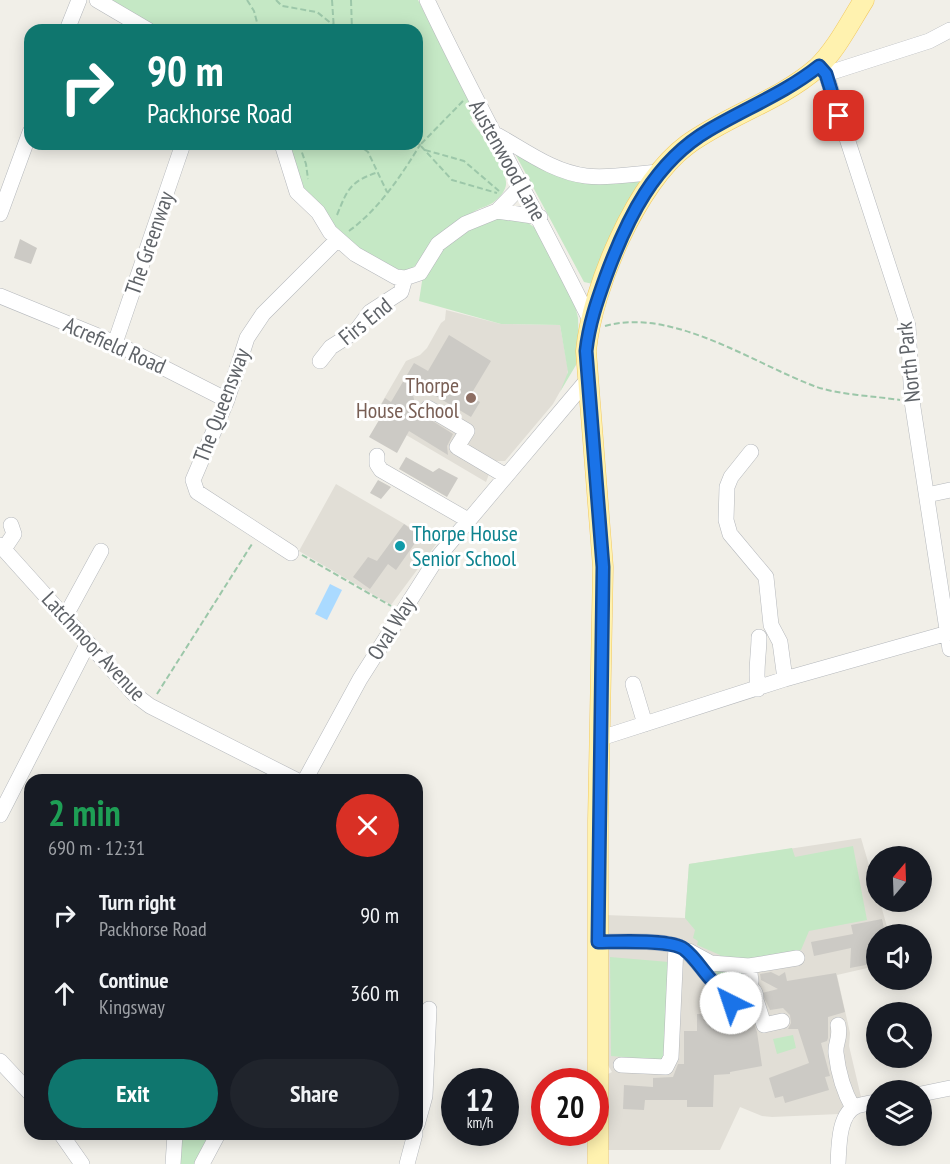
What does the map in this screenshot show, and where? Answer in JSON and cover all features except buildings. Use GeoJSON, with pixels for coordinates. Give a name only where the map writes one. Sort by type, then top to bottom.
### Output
{"type":"FeatureCollection","features":[{"type":"Feature","properties":{"kind":"main road"},"geometry":{"type":"LineString","coordinates":[[598,1164],[598,942],[603,567],[588,380],[589,325],[626,224],[644,192],[685,147],[709,130],[822,70],[864,0]]}},
{"type":"Feature","properties":{"kind":"street"},"geometry":{"type":"LineString","coordinates":[[97,0],[138,24]]}},
{"type":"Feature","properties":{"kind":"street","name":"Austenwood Lane"},"geometry":{"type":"LineString","coordinates":[[427,0],[472,93],[540,217],[589,325]]}},
{"type":"Feature","properties":{"kind":"street"},"geometry":{"type":"LineString","coordinates":[[69,24],[78,1]]}},
{"type":"Feature","properties":{"kind":"street"},"geometry":{"type":"LineString","coordinates":[[822,70],[929,41],[950,30]]}},
{"type":"Feature","properties":{"kind":"street","name":"North Park"},"geometry":{"type":"LineString","coordinates":[[822,70],[908,326],[912,401],[950,649]]}},
{"type":"Feature","properties":{"kind":"street"},"geometry":{"type":"LineString","coordinates":[[497,135],[543,163],[569,173],[606,176],[661,172]]}},
{"type":"Feature","properties":{"kind":"street"},"geometry":{"type":"LineString","coordinates":[[0,214],[24,148]]}},
{"type":"Feature","properties":{"kind":"street","name":"The Greenway"},"geometry":{"type":"LineString","coordinates":[[115,343],[181,150]]}},
{"type":"Feature","properties":{"kind":"street"},"geometry":{"type":"LineString","coordinates":[[284,150],[297,192],[318,212],[334,236],[387,274],[405,278]]}},
{"type":"Feature","properties":{"kind":"street"},"geometry":{"type":"LineString","coordinates":[[497,211],[523,184]]}},
{"type":"Feature","properties":{"kind":"street"},"geometry":{"type":"LineString","coordinates":[[497,211],[540,217]]}},
{"type":"Feature","properties":{"kind":"street","name":"Firs End"},"geometry":{"type":"LineString","coordinates":[[320,361],[332,347],[356,331],[370,312],[401,292],[405,278],[420,273],[438,244],[450,233],[497,211]]}},
{"type":"Feature","properties":{"kind":"street","name":"The Queensway"},"geometry":{"type":"LineString","coordinates":[[291,554],[258,534],[193,487],[199,462],[227,400],[247,338],[263,314],[334,236]]}},
{"type":"Feature","properties":{"kind":"street","name":"Acrefield Road"},"geometry":{"type":"LineString","coordinates":[[0,296],[115,343],[227,400]]}},
{"type":"Feature","properties":{"kind":"street","name":"Oval Way"},"geometry":{"type":"LineString","coordinates":[[308,774],[360,679],[400,612],[437,558],[588,380]]}},
{"type":"Feature","properties":{"kind":"street"},"geometry":{"type":"LineString","coordinates":[[428,408],[467,431],[457,447],[506,476]]}},
{"type":"Feature","properties":{"kind":"street"},"geometry":{"type":"LineString","coordinates":[[751,452],[731,477],[727,487],[726,519],[730,534],[766,577],[771,626],[780,642],[785,679]]}},
{"type":"Feature","properties":{"kind":"street"},"geometry":{"type":"LineString","coordinates":[[377,456],[377,464],[381,470],[468,520]]}},
{"type":"Feature","properties":{"kind":"street"},"geometry":{"type":"LineString","coordinates":[[927,495],[950,490]]}},
{"type":"Feature","properties":{"kind":"street"},"geometry":{"type":"LineString","coordinates":[[2,547],[14,534],[11,525]]}},
{"type":"Feature","properties":{"kind":"street","name":"Latchmoor Avenue"},"geometry":{"type":"LineString","coordinates":[[2,547],[134,694],[150,706],[284,774]]}},
{"type":"Feature","properties":{"kind":"street"},"geometry":{"type":"LineString","coordinates":[[65,617],[101,551]]}},
{"type":"Feature","properties":{"kind":"street"},"geometry":{"type":"LineString","coordinates":[[601,738],[785,679],[948,633]]}},
{"type":"Feature","properties":{"kind":"street"},"geometry":{"type":"LineString","coordinates":[[758,689],[755,669],[759,656],[759,637]]}},
{"type":"Feature","properties":{"kind":"street"},"geometry":{"type":"LineString","coordinates":[[0,815],[88,643]]}},
{"type":"Feature","properties":{"kind":"street"},"geometry":{"type":"LineString","coordinates":[[633,684],[645,724]]}},
{"type":"Feature","properties":{"kind":"street"},"geometry":{"type":"LineString","coordinates":[[598,942],[680,947],[711,963],[749,966],[797,958]]}},
{"type":"Feature","properties":{"kind":"street"},"geometry":{"type":"LineString","coordinates":[[680,947],[719,990],[731,995]]}},
{"type":"Feature","properties":{"kind":"street"},"geometry":{"type":"LineString","coordinates":[[621,1065],[666,1067],[671,1058],[680,947]]}},
{"type":"Feature","properties":{"kind":"street"},"geometry":{"type":"LineString","coordinates":[[731,995],[733,1007],[741,1011],[749,1010],[752,993],[749,966]]}},
{"type":"Feature","properties":{"kind":"street"},"geometry":{"type":"LineString","coordinates":[[731,995],[739,986],[752,993],[764,1025],[783,1021]]}},
{"type":"Feature","properties":{"kind":"street"},"geometry":{"type":"LineString","coordinates":[[423,1103],[429,1009]]}},
{"type":"Feature","properties":{"kind":"street"},"geometry":{"type":"LineString","coordinates":[[838,1025],[841,1037],[835,1050],[846,1096],[853,1108]]}},
{"type":"Feature","properties":{"kind":"street"},"geometry":{"type":"LineString","coordinates":[[0,1061],[24,1087]]}},
{"type":"Feature","properties":{"kind":"street"},"geometry":{"type":"LineString","coordinates":[[932,1092],[950,1088]]}},
{"type":"Feature","properties":{"kind":"street"},"geometry":{"type":"LineString","coordinates":[[838,1164],[844,1121],[853,1108],[866,1105]]}},
{"type":"Feature","properties":{"kind":"street"},"geometry":{"type":"LineString","coordinates":[[65,1140],[82,1164]]}},
{"type":"Feature","properties":{"kind":"street"},"geometry":{"type":"LineString","coordinates":[[173,1164],[175,1140]]}},
{"type":"Feature","properties":{"kind":"street"},"geometry":{"type":"LineString","coordinates":[[202,1164],[215,1140]]}},
{"type":"Feature","properties":{"kind":"street"},"geometry":{"type":"LineString","coordinates":[[407,1164],[413,1140]]}},
{"type":"Feature","properties":{"kind":"path"},"geometry":{"type":"LineString","coordinates":[[247,0],[254,11],[256,24]]}},
{"type":"Feature","properties":{"kind":"path"},"geometry":{"type":"LineString","coordinates":[[276,0],[282,6],[305,12],[317,12],[332,24]]}},
{"type":"Feature","properties":{"kind":"path"},"geometry":{"type":"LineString","coordinates":[[332,0],[332,24]]}},
{"type":"Feature","properties":{"kind":"path"},"geometry":{"type":"LineString","coordinates":[[351,0],[352,24]]}},
{"type":"Feature","properties":{"kind":"path"},"geometry":{"type":"LineString","coordinates":[[423,139],[472,93]]}},
{"type":"Feature","properties":{"kind":"path"},"geometry":{"type":"LineString","coordinates":[[365,150],[387,192]]}},
{"type":"Feature","properties":{"kind":"path"},"geometry":{"type":"LineString","coordinates":[[334,236],[360,223],[401,176],[415,150]]}},
{"type":"Feature","properties":{"kind":"path"},"geometry":{"type":"LineString","coordinates":[[425,150],[464,161],[501,194],[452,180],[425,150]]}},
{"type":"Feature","properties":{"kind":"path"},"geometry":{"type":"LineString","coordinates":[[334,236],[347,190],[357,180],[378,172]]}},
{"type":"Feature","properties":{"kind":"path"},"geometry":{"type":"LineString","coordinates":[[589,325],[615,323],[674,326],[816,387],[912,401]]}},
{"type":"Feature","properties":{"kind":"path"},"geometry":{"type":"LineString","coordinates":[[150,706],[176,661],[258,534]]}},
{"type":"Feature","properties":{"kind":"path"},"geometry":{"type":"LineString","coordinates":[[291,554],[298,552],[400,612]]}},
{"type":"Feature","properties":{"kind":"shaded area","name":"Thorpe House School"},"geometry":{"type":"Polygon","coordinates":[[[446,310],[501,324],[560,325],[568,369],[567,379],[553,404],[505,461],[494,461],[486,482],[374,416],[406,361],[420,355],[427,348],[445,320],[446,310]]]}},
{"type":"Feature","properties":{"kind":"shaded area","name":"Thorpe House School"},"geometry":{"type":"Polygon","coordinates":[[[336,484],[437,543],[391,605],[299,551],[336,484]]]}},
{"type":"Feature","properties":{"kind":"shaded area"},"geometry":{"type":"Polygon","coordinates":[[[861,838],[866,855],[866,912],[883,912],[886,924],[866,924],[866,968],[837,975],[850,1033],[849,1046],[861,1097],[845,1104],[839,1114],[772,1117],[762,1116],[740,1107],[720,1150],[607,1150],[609,1146],[609,1074],[612,1072],[606,1062],[605,915],[685,918],[689,864],[861,838]]]}},
{"type":"Feature","properties":{"kind":"green space"},"geometry":{"type":"Polygon","coordinates":[[[111,0],[418,0],[479,121],[470,119],[492,148],[501,165],[506,182],[504,190],[493,203],[465,217],[447,232],[408,274],[391,272],[345,241],[295,185],[286,150],[423,150],[423,24],[151,24],[111,0]]]}},
{"type":"Feature","properties":{"kind":"green space"},"geometry":{"type":"Polygon","coordinates":[[[512,148],[534,161],[641,179],[593,284],[584,282],[512,148]]]}},
{"type":"Feature","properties":{"kind":"green space"},"geometry":{"type":"Polygon","coordinates":[[[494,218],[527,222],[538,230],[574,301],[578,318],[579,347],[576,365],[560,392],[568,372],[560,325],[501,324],[419,301],[423,275],[453,236],[494,218]]]}},
{"type":"Feature","properties":{"kind":"green space"},"geometry":{"type":"Polygon","coordinates":[[[853,846],[867,920],[809,931],[801,950],[789,956],[719,960],[720,955],[697,945],[698,941],[693,938],[695,930],[685,918],[689,864],[792,848],[795,857],[853,846]]]}},
{"type":"Feature","properties":{"kind":"green space"},"geometry":{"type":"Polygon","coordinates":[[[610,957],[669,962],[665,1055],[662,1060],[611,1056],[610,957]]]}},
{"type":"Feature","properties":{"kind":"green space"},"geometry":{"type":"Polygon","coordinates":[[[706,967],[740,969],[746,979],[724,986],[706,967]]]}},
{"type":"Feature","properties":{"kind":"green space"},"geometry":{"type":"Polygon","coordinates":[[[793,1035],[796,1048],[777,1054],[773,1039],[793,1035]]]}},
{"type":"Feature","properties":{"kind":"green space"},"geometry":{"type":"Polygon","coordinates":[[[182,1140],[209,1140],[194,1164],[179,1164],[182,1140]]]}},
{"type":"Feature","properties":{"kind":"water"},"geometry":{"type":"Polygon","coordinates":[[[330,584],[342,590],[327,620],[315,614],[330,584]]]}},
{"type":"Feature","properties":{"kind":"place","name":"Thorpe House School"},"geometry":{"type":"Point","coordinates":[471,398]}},
{"type":"Feature","properties":{"kind":"place","name":"Thorpe House Senior School"},"geometry":{"type":"Point","coordinates":[400,546]}},
{"type":"Feature","properties":{"kind":"route"},"geometry":{"type":"LineString","coordinates":[[731,1003],[731,995],[719,990],[683,949],[660,944],[598,942],[603,567],[586,351],[588,331],[626,224],[644,192],[685,147],[709,130],[776,96],[819,66],[826,74],[839,116]]}}]}
